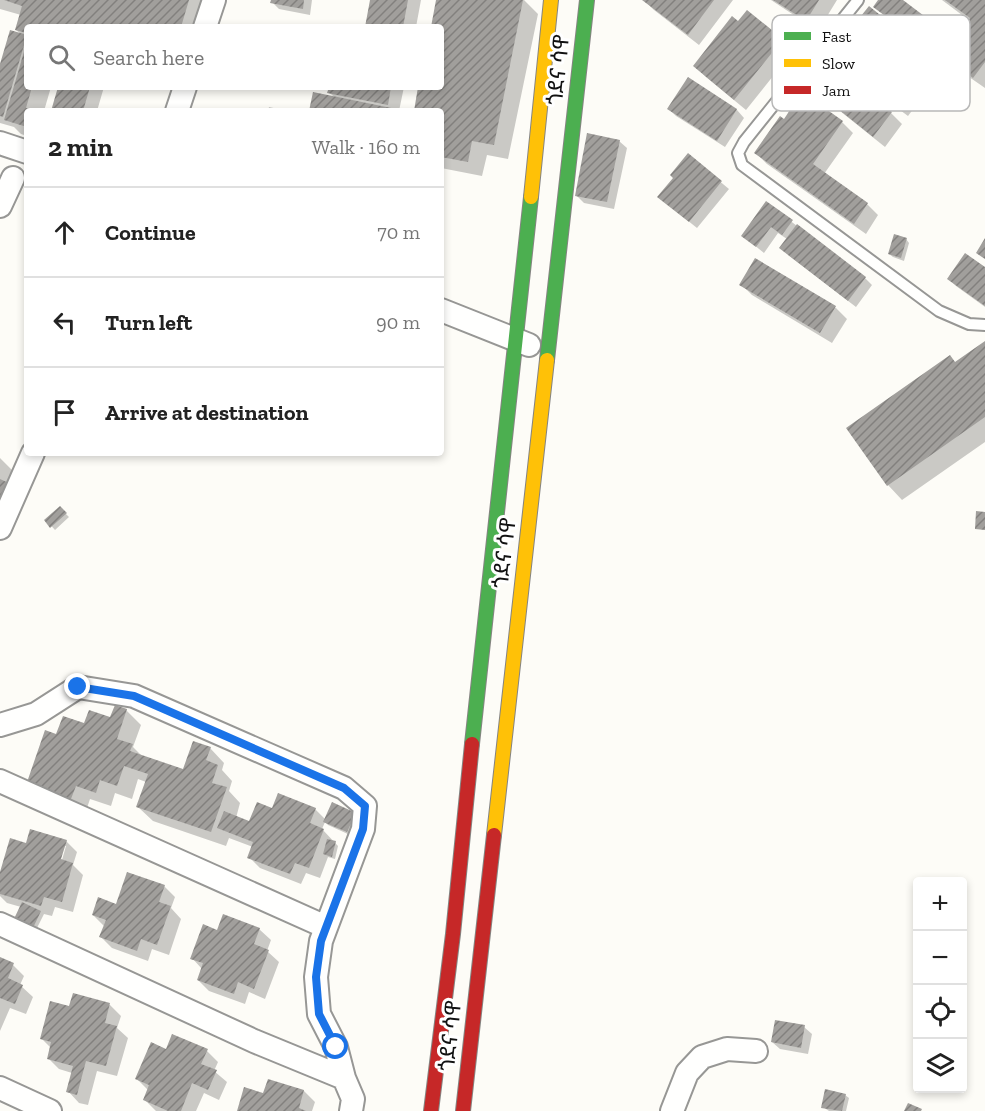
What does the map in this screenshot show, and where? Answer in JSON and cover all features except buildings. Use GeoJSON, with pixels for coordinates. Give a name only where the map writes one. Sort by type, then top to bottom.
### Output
{"type":"FeatureCollection","features":[{"type":"Feature","properties":{"kind":"main road","name":"ጎደና ሳዋ"},"geometry":{"type":"LineString","coordinates":[[431,1111],[453,934],[551,0]]}},
{"type":"Feature","properties":{"kind":"main road","name":"ጎደና ሳዋ"},"geometry":{"type":"LineString","coordinates":[[463,1111],[587,0]]}},
{"type":"Feature","properties":{"kind":"street"},"geometry":{"type":"LineString","coordinates":[[206,24],[214,0]]}},
{"type":"Feature","properties":{"kind":"street"},"geometry":{"type":"LineString","coordinates":[[178,108],[184,90]]}},
{"type":"Feature","properties":{"kind":"street"},"geometry":{"type":"LineString","coordinates":[[0,143],[24,151]]}},
{"type":"Feature","properties":{"kind":"street"},"geometry":{"type":"LineString","coordinates":[[0,206],[13,178]]}},
{"type":"Feature","properties":{"kind":"street"},"geometry":{"type":"LineString","coordinates":[[444,311],[549,353]]}},
{"type":"Feature","properties":{"kind":"street"},"geometry":{"type":"LineString","coordinates":[[0,528],[32,456]]}},
{"type":"Feature","properties":{"kind":"street"},"geometry":{"type":"LineString","coordinates":[[0,725],[36,714],[78,687],[134,696],[344,788],[365,806],[363,829],[321,941],[316,977],[319,1014],[336,1047],[344,1078],[353,1099],[351,1111]]}},
{"type":"Feature","properties":{"kind":"street"},"geometry":{"type":"LineString","coordinates":[[0,781],[326,927]]}},
{"type":"Feature","properties":{"kind":"street"},"geometry":{"type":"LineString","coordinates":[[0,924],[254,1041],[344,1078]]}},
{"type":"Feature","properties":{"kind":"street"},"geometry":{"type":"LineString","coordinates":[[672,1111],[687,1073],[702,1057],[727,1049],[756,1052]]}},
{"type":"Feature","properties":{"kind":"street"},"geometry":{"type":"LineString","coordinates":[[0,1088],[50,1111]]}},
{"type":"Feature","properties":{"kind":"lane"},"geometry":{"type":"LineString","coordinates":[[846,15],[858,0]]}},
{"type":"Feature","properties":{"kind":"lane"},"geometry":{"type":"LineString","coordinates":[[772,107],[738,153],[741,165],[939,311],[969,324],[985,326]]}},
{"type":"Feature","properties":{"kind":"traffic: fast"},"geometry":{"type":"LineString","coordinates":[[547,360],[587,0]]}},
{"type":"Feature","properties":{"kind":"traffic: fast"},"geometry":{"type":"LineString","coordinates":[[472,744],[531,197]]}},
{"type":"Feature","properties":{"kind":"traffic: slow"},"geometry":{"type":"LineString","coordinates":[[531,197],[551,0]]}},
{"type":"Feature","properties":{"kind":"traffic: slow"},"geometry":{"type":"LineString","coordinates":[[494,835],[547,360]]}},
{"type":"Feature","properties":{"kind":"traffic: jam"},"geometry":{"type":"LineString","coordinates":[[431,1111],[453,934],[472,744]]}},
{"type":"Feature","properties":{"kind":"traffic: jam"},"geometry":{"type":"LineString","coordinates":[[463,1111],[494,835]]}},
{"type":"Feature","properties":{"kind":"route"},"geometry":{"type":"LineString","coordinates":[[78,687],[134,696],[344,788],[365,806],[363,829],[321,941],[316,977],[319,1014],[336,1047]]}}]}
